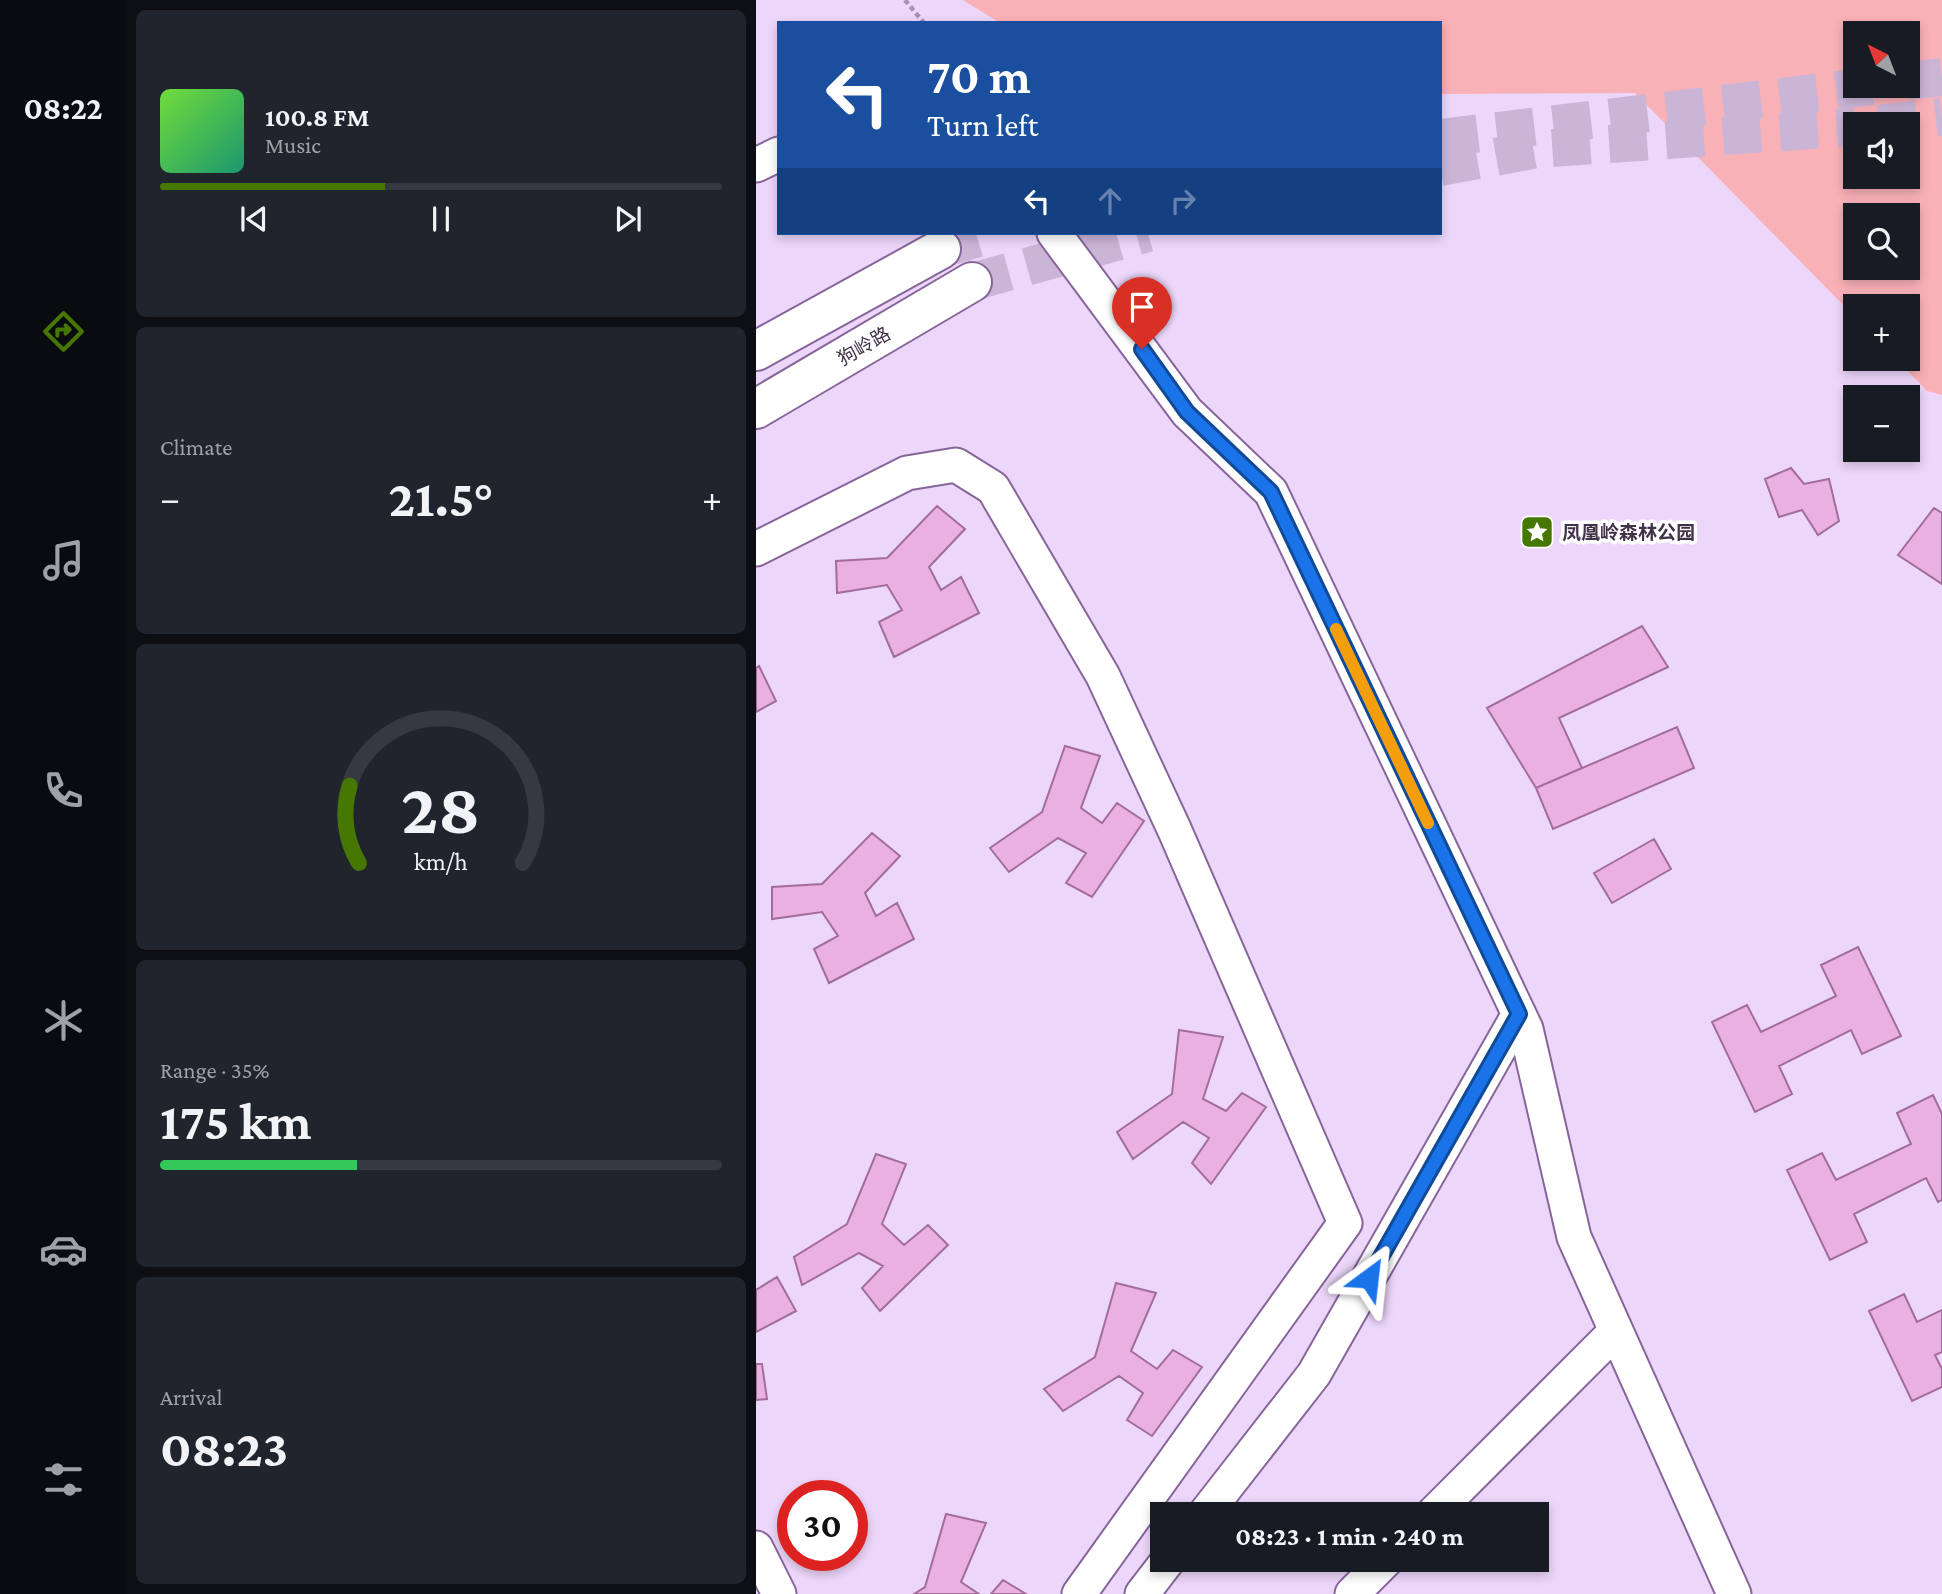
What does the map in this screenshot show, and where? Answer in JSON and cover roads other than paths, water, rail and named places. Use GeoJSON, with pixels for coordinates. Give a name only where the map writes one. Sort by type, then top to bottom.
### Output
{"type":"FeatureCollection","features":[{"type":"Feature","properties":{"kind":"main road"},"geometry":{"type":"LineString","coordinates":[[756,351],[941,249]]}},
{"type":"Feature","properties":{"kind":"main road","name":"狗岭路"},"geometry":{"type":"LineString","coordinates":[[756,409],[972,282]]}},
{"type":"Feature","properties":{"kind":"street"},"geometry":{"type":"LineString","coordinates":[[756,165],[777,155]]}},
{"type":"Feature","properties":{"kind":"street"},"geometry":{"type":"LineString","coordinates":[[1055,235],[1187,412],[1271,492],[1526,1029],[1574,1237],[1734,1594]]}},
{"type":"Feature","properties":{"kind":"street"},"geometry":{"type":"LineString","coordinates":[[756,549],[907,472],[956,465],[993,488],[1103,676],[1181,844],[1345,1223],[1079,1594]]}},
{"type":"Feature","properties":{"kind":"street"},"geometry":{"type":"LineString","coordinates":[[1214,1502],[1314,1374],[1519,1014]]}},
{"type":"Feature","properties":{"kind":"street"},"geometry":{"type":"LineString","coordinates":[[1445,1502],[1616,1331]]}},
{"type":"Feature","properties":{"kind":"street"},"geometry":{"type":"LineString","coordinates":[[756,1548],[779,1594]]}},
{"type":"Feature","properties":{"kind":"street"},"geometry":{"type":"LineString","coordinates":[[1142,1594],[1159,1572]]}},
{"type":"Feature","properties":{"kind":"street"},"geometry":{"type":"LineString","coordinates":[[1352,1594],[1374,1572]]}},
{"type":"Feature","properties":{"kind":"tunnel"},"geometry":{"type":"LineString","coordinates":[[1920,80],[1942,77]]}},
{"type":"Feature","properties":{"kind":"tunnel"},"geometry":{"type":"LineString","coordinates":[[1442,138],[1843,89]]}},
{"type":"Feature","properties":{"kind":"tunnel"},"geometry":{"type":"LineString","coordinates":[[1920,119],[1942,117]]}},
{"type":"Feature","properties":{"kind":"tunnel"},"geometry":{"type":"LineString","coordinates":[[1442,167],[1538,149],[1843,128]]}},
{"type":"Feature","properties":{"kind":"tunnel"},"geometry":{"type":"LineString","coordinates":[[941,249],[988,235]]}},
{"type":"Feature","properties":{"kind":"tunnel"},"geometry":{"type":"LineString","coordinates":[[972,282],[1141,235]]}},
{"type":"Feature","properties":{"kind":"place","name":"凤凰岭森林公园"},"geometry":{"type":"Point","coordinates":[1537,532]}}]}
